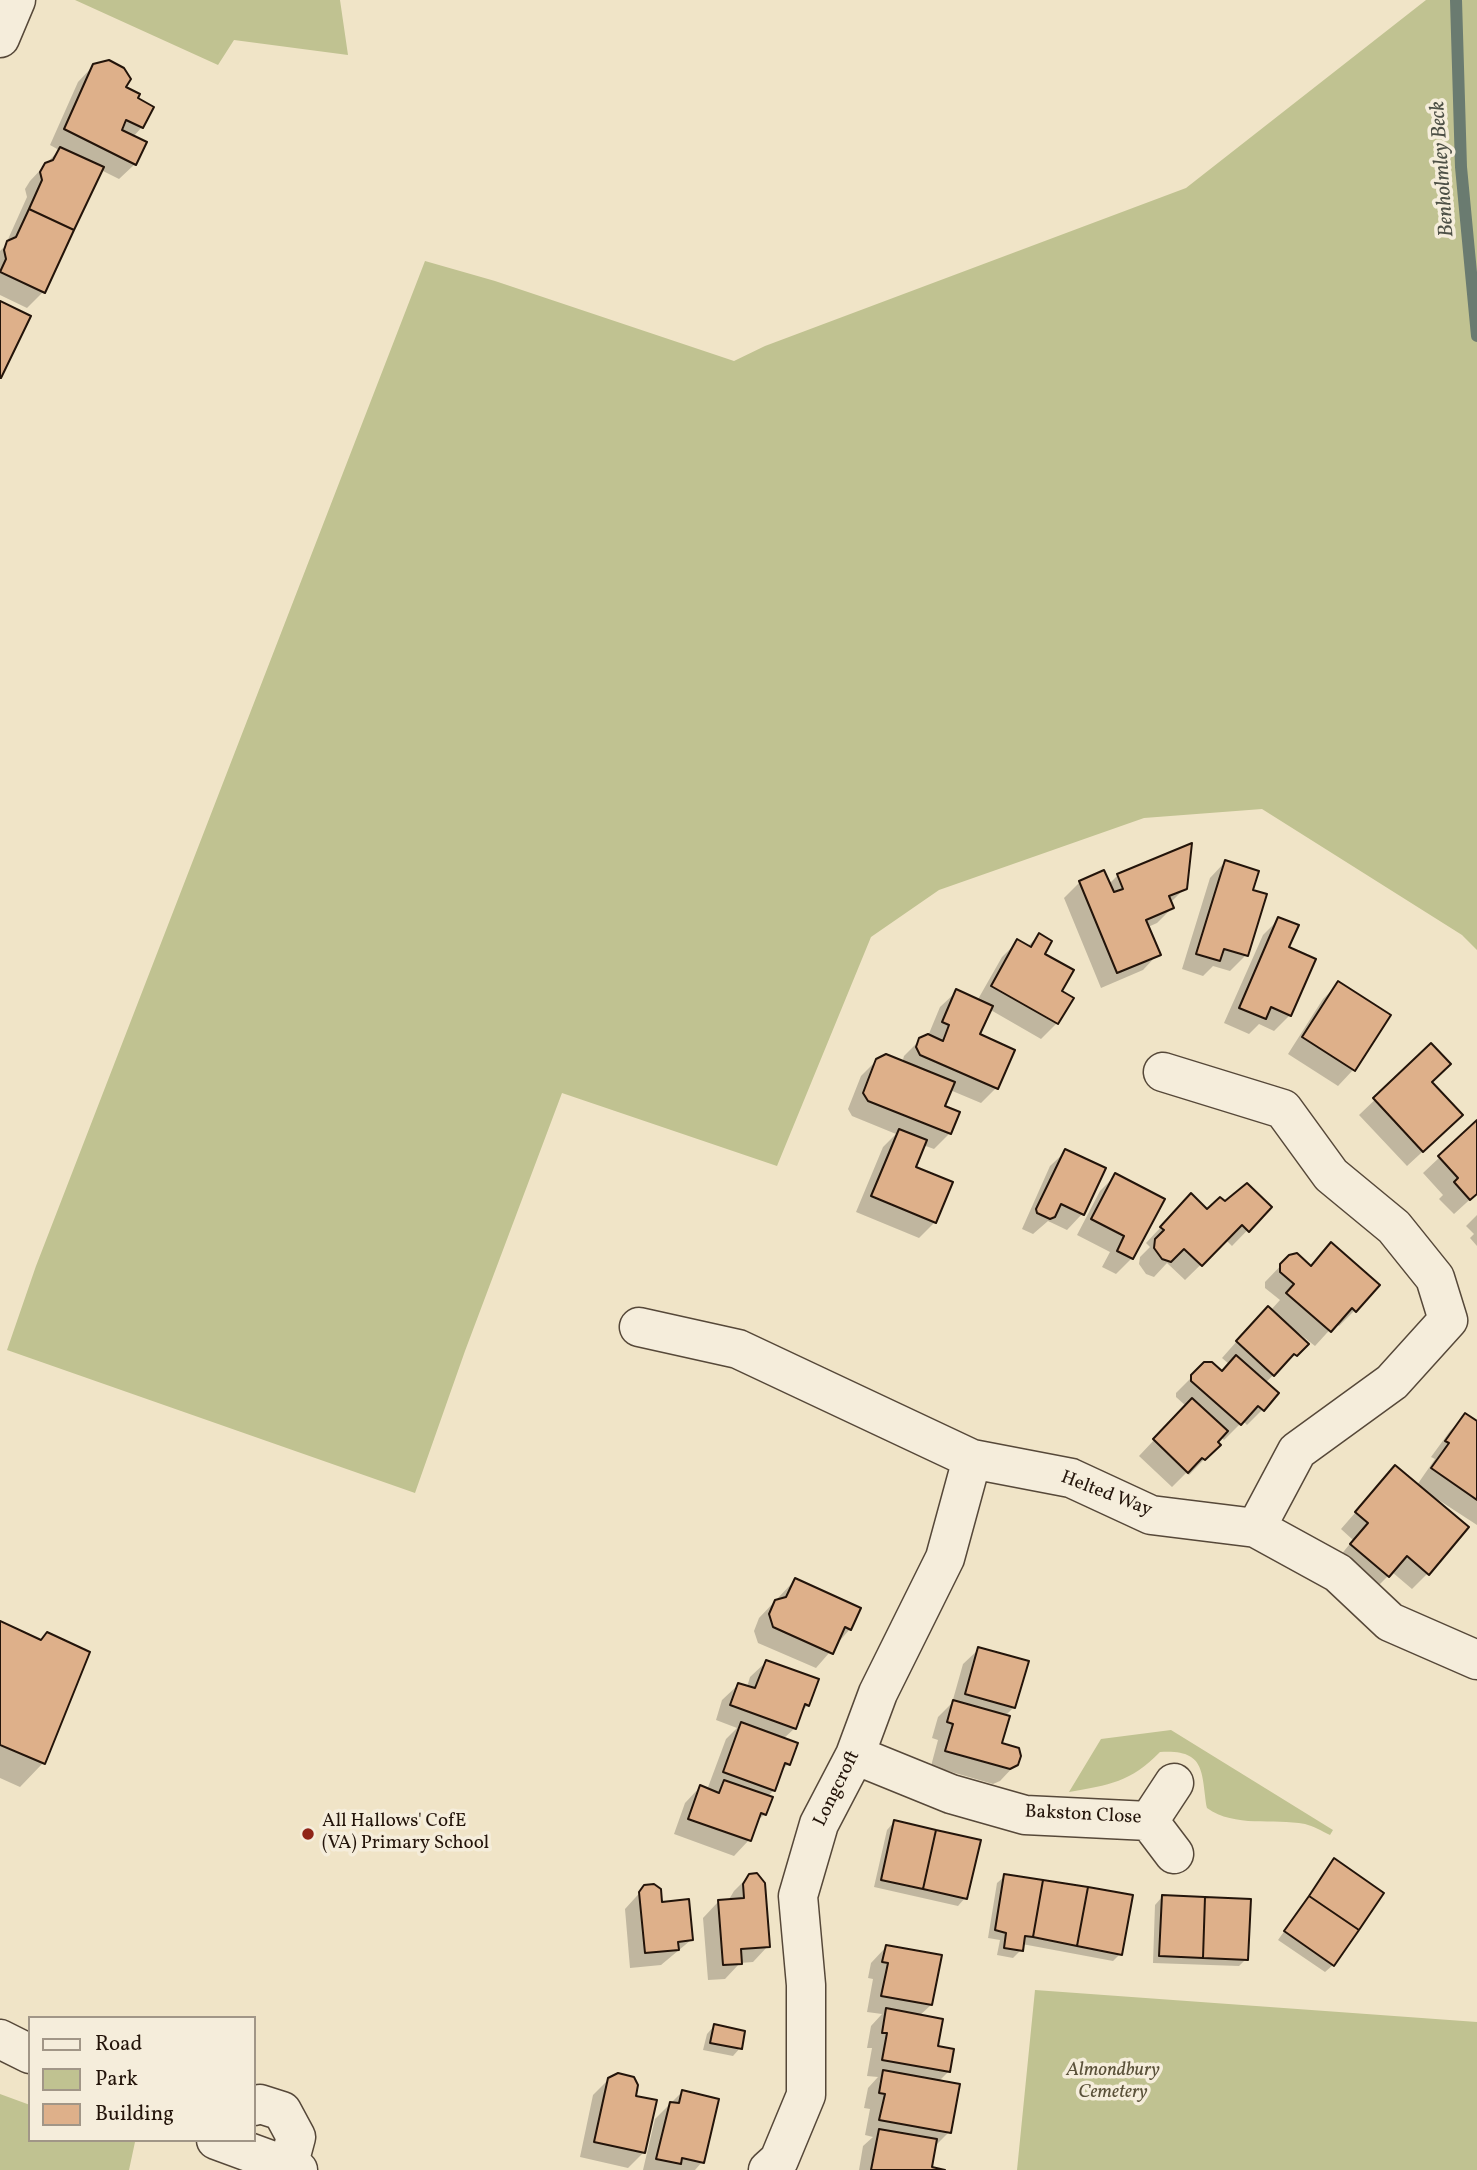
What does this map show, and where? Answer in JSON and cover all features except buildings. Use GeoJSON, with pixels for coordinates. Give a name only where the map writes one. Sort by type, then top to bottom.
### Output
{"type":"FeatureCollection","features":[{"type":"Feature","properties":{"kind":"street"},"geometry":{"type":"LineString","coordinates":[[0,38],[16,0]]}},
{"type":"Feature","properties":{"kind":"street"},"geometry":{"type":"LineString","coordinates":[[1163,1072],[1283,1109],[1331,1174],[1394,1227],[1435,1278],[1462,1321],[1392,1382],[1297,1451],[1256,1528]]}},
{"type":"Feature","properties":{"kind":"street","name":"Helted Way"},"geometry":{"type":"LineString","coordinates":[[639,1327],[738,1349],[972,1459],[1071,1478],[1151,1515],[1256,1528],[1338,1573],[1390,1622],[1477,1660]]}},
{"type":"Feature","properties":{"kind":"street","name":"Longcroft"},"geometry":{"type":"LineString","coordinates":[[768,2170],[779,2160],[806,2095],[806,1985],[798,1896],[818,1824],[855,1755],[878,1693],[945,1558],[972,1459]]}},
{"type":"Feature","properties":{"kind":"street","name":"Bakston Close"},"geometry":{"type":"LineString","coordinates":[[855,1755],[951,1794],[1025,1815],[1149,1821],[1174,1783]]}},
{"type":"Feature","properties":{"kind":"street"},"geometry":{"type":"LineString","coordinates":[[1149,1821],[1174,1854]]}},
{"type":"Feature","properties":{"kind":"street"},"geometry":{"type":"LineString","coordinates":[[0,2039],[28,2053]]}},
{"type":"Feature","properties":{"kind":"street"},"geometry":{"type":"LineString","coordinates":[[222,2142],[293,2168],[296,2137],[282,2111],[260,2104],[256,2105]]}},
{"type":"Feature","properties":{"kind":"green space"},"geometry":{"type":"Polygon","coordinates":[[[75,0],[340,0],[348,55],[234,40],[218,65],[75,0]]]}},
{"type":"Feature","properties":{"kind":"green space"},"geometry":{"type":"Polygon","coordinates":[[[1426,0],[1477,0],[1477,950],[1462,935],[1262,809],[1144,818],[939,890],[871,937],[777,1166],[562,1093],[415,1493],[7,1350],[36,1266],[425,261],[495,281],[734,361],[765,346],[1186,188],[1426,0]]]}},
{"type":"Feature","properties":{"kind":"green space"},"geometry":{"type":"Polygon","coordinates":[[[1171,1730],[1333,1830],[1330,1835],[1305,1824],[1242,1820],[1218,1814],[1207,1808],[1199,1766],[1194,1759],[1175,1752],[1160,1752],[1139,1770],[1119,1781],[1069,1792],[1101,1739],[1171,1730]]]}},
{"type":"Feature","properties":{"kind":"green space","name":"Almondbury Cemetery"},"geometry":{"type":"Polygon","coordinates":[[[1035,1990],[1477,2022],[1477,2170],[1017,2170],[1035,1990]]]}},
{"type":"Feature","properties":{"kind":"green space"},"geometry":{"type":"Polygon","coordinates":[[[0,2094],[28,2104],[28,2142],[135,2142],[129,2170],[0,2170],[0,2094]]]}},
{"type":"Feature","properties":{"kind":"waterway","name":"Benholmley Beck"},"geometry":{"type":"LineString","coordinates":[[1456,0],[1461,167],[1477,336]]}},
{"type":"Feature","properties":{"kind":"place","name":"All Hallows' CofE (VA) Primary School"},"geometry":{"type":"Point","coordinates":[308,1834]}}]}
